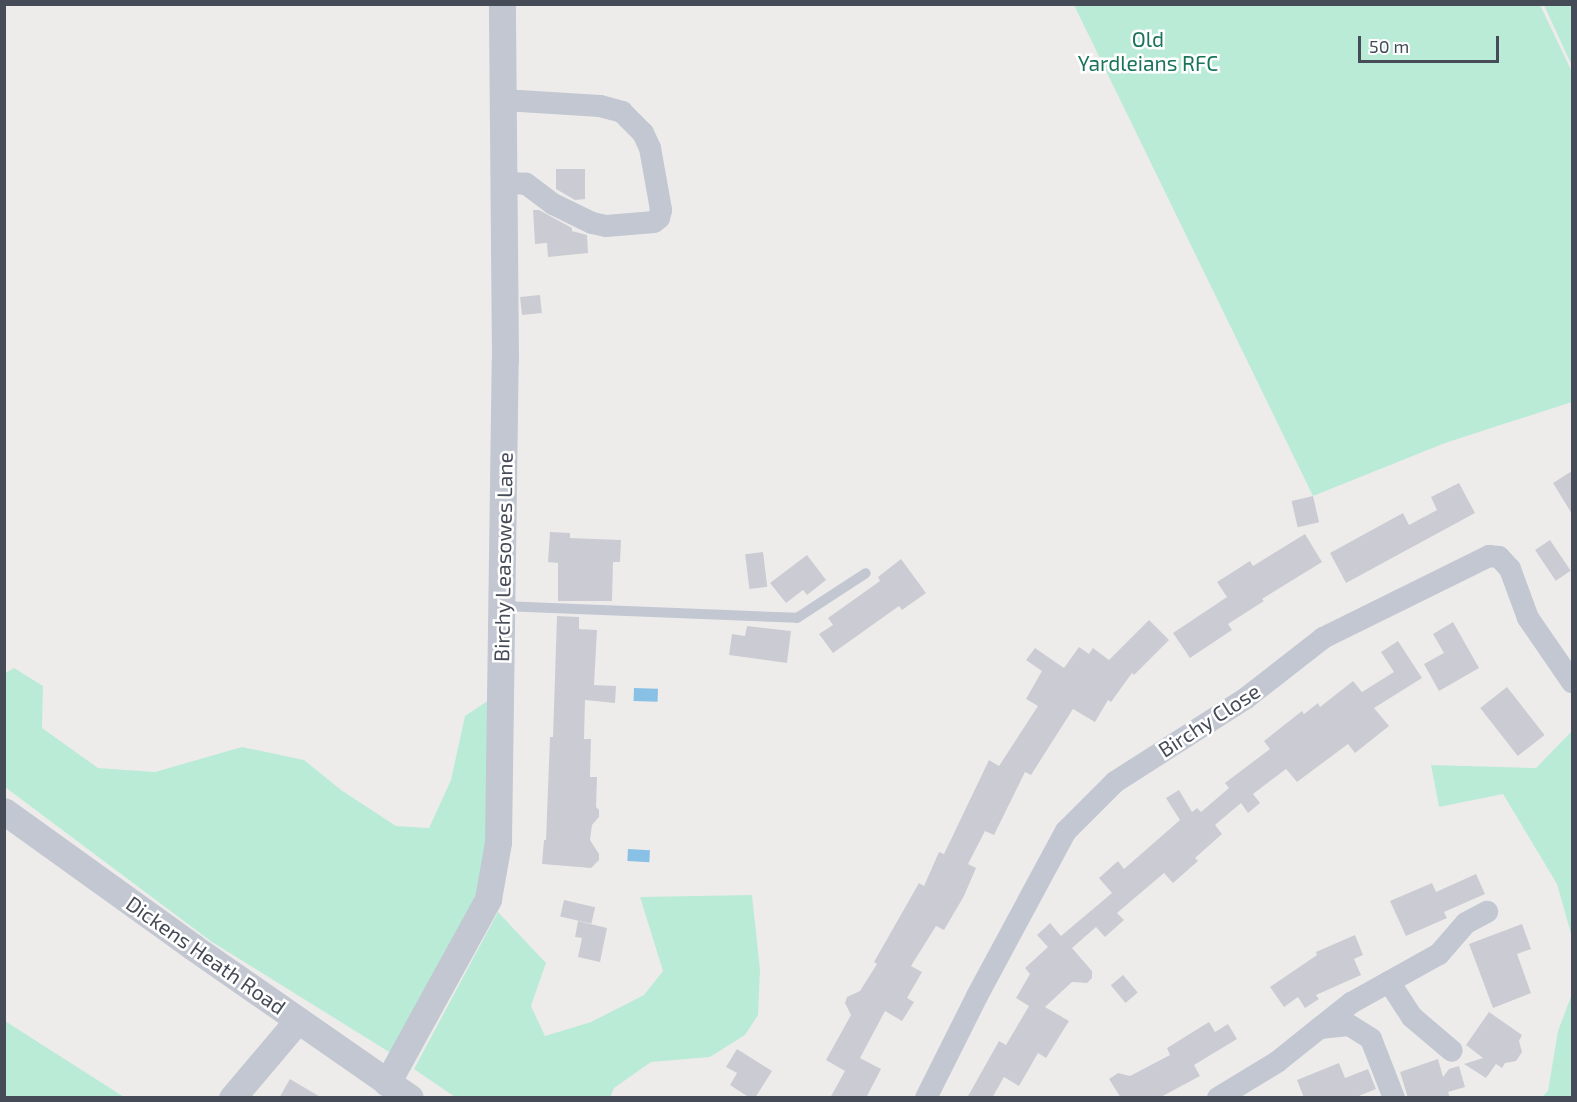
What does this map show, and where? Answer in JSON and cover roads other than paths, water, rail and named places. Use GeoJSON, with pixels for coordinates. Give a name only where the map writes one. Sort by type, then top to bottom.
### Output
{"type":"FeatureCollection","features":[{"type":"Feature","properties":{"kind":"street","name":"Birchy Leasowes Lane"},"geometry":{"type":"LineString","coordinates":[[387,1083],[488,899],[498,842],[505,360],[502,4]]}},
{"type":"Feature","properties":{"kind":"street"},"geometry":{"type":"LineString","coordinates":[[503,100],[600,106],[622,112],[643,133],[650,148],[661,210],[659,218],[654,222],[606,226],[592,223],[553,204],[526,184],[504,183]]}},
{"type":"Feature","properties":{"kind":"street","name":"Birchy Close"},"geometry":{"type":"LineString","coordinates":[[926,1098],[977,996],[1066,831],[1115,782],[1245,699],[1323,638],[1489,556],[1499,557],[1510,569],[1528,618],[1572,682]]}},
{"type":"Feature","properties":{"kind":"street","name":"Dickens Heath Road"},"geometry":{"type":"LineString","coordinates":[[4,811],[410,1098]]}},
{"type":"Feature","properties":{"kind":"street"},"geometry":{"type":"LineString","coordinates":[[1218,1098],[1277,1062],[1351,1003],[1439,954],[1466,923],[1487,912]]}},
{"type":"Feature","properties":{"kind":"street"},"geometry":{"type":"LineString","coordinates":[[1389,982],[1412,1017],[1452,1051]]}},
{"type":"Feature","properties":{"kind":"street"},"geometry":{"type":"LineString","coordinates":[[232,1098],[298,1020]]}},
{"type":"Feature","properties":{"kind":"street"},"geometry":{"type":"LineString","coordinates":[[1320,1028],[1349,1024],[1371,1039],[1394,1098]]}},
{"type":"Feature","properties":{"kind":"lane"},"geometry":{"type":"LineString","coordinates":[[502,606],[797,618],[866,573]]}},
{"type":"Feature","properties":{"kind":"water"},"geometry":{"type":"Polygon","coordinates":[[[634,688],[658,689],[658,702],[634,701],[634,688]]]}},
{"type":"Feature","properties":{"kind":"water"},"geometry":{"type":"Polygon","coordinates":[[[628,849],[650,850],[649,862],[627,861],[628,849]]]}},
{"type":"Feature","properties":{"kind":"park label","name":"Old Yardleians RFC"},"geometry":{"type":"Point","coordinates":[1148,51]}}]}
